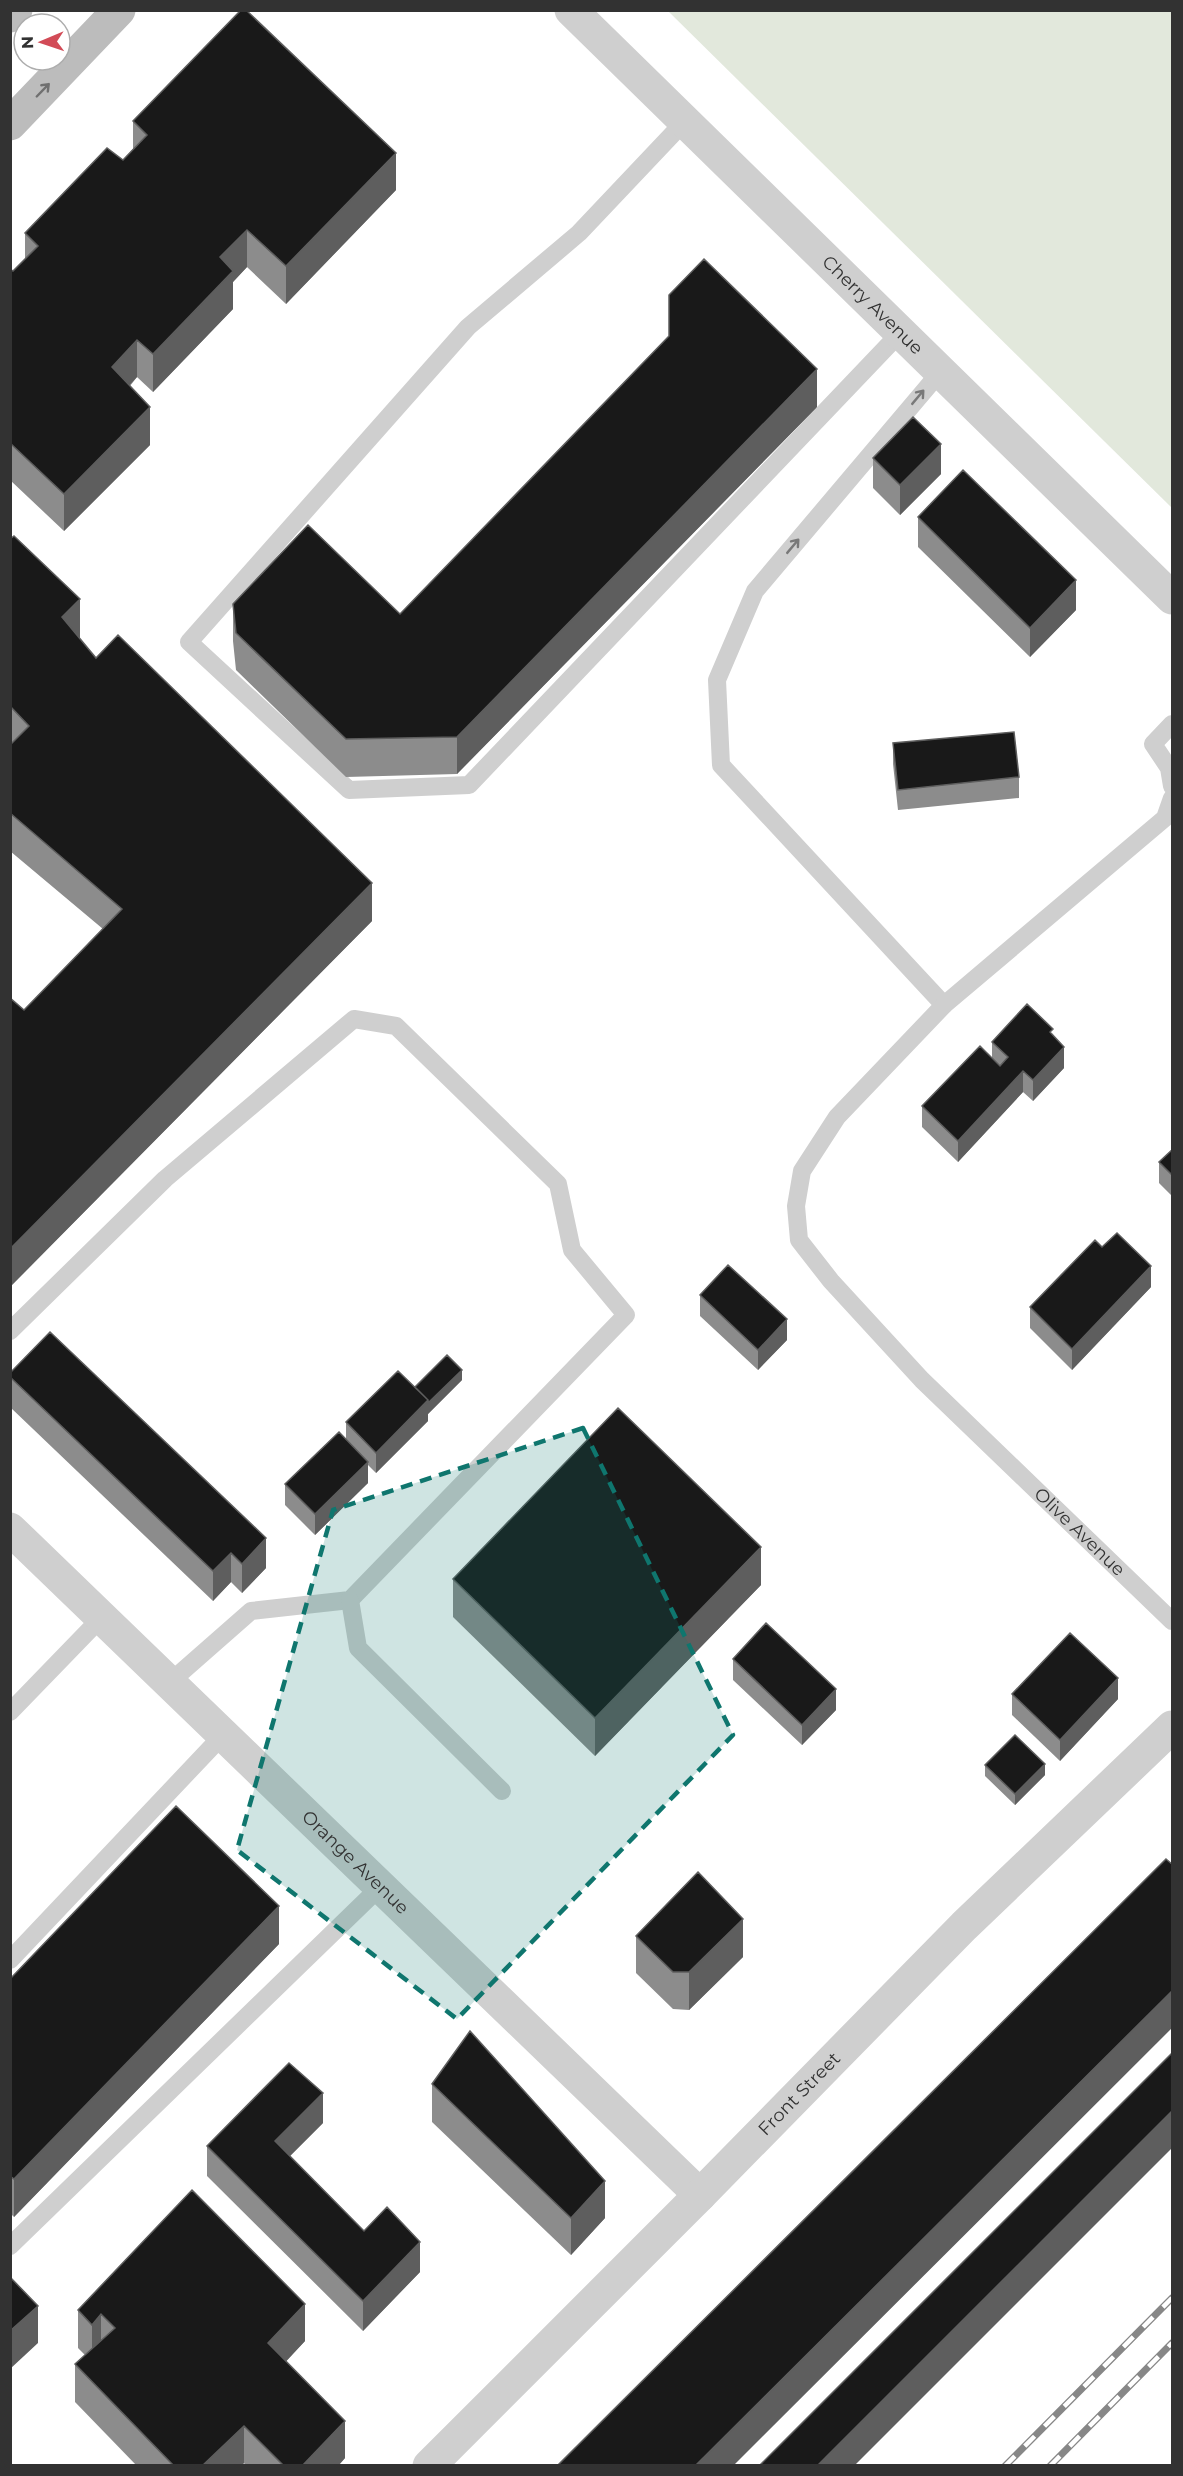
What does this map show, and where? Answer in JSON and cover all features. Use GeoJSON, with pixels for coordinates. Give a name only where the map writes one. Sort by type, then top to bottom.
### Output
{"type":"FeatureCollection","features":[{"type":"Feature","properties":{"kind":"main road"},"geometry":{"type":"LineString","coordinates":[[10,16],[16,10]]}},
{"type":"Feature","properties":{"kind":"main road"},"geometry":{"type":"LineString","coordinates":[[10,124],[119,10]]}},
{"type":"Feature","properties":{"kind":"street","name":"Cherry Avenue"},"geometry":{"type":"LineString","coordinates":[[572,10],[1173,598]]}},
{"type":"Feature","properties":{"kind":"street","name":"Orange Avenue"},"geometry":{"type":"LineString","coordinates":[[10,1529],[700,2195]]}},
{"type":"Feature","properties":{"kind":"street","name":"Front Street"},"geometry":{"type":"LineString","coordinates":[[429,2466],[964,1926],[1173,1727]]}},
{"type":"Feature","properties":{"kind":"lane"},"geometry":{"type":"LineString","coordinates":[[685,122],[579,233],[468,327],[189,642],[349,790],[469,785],[901,332]]}},
{"type":"Feature","properties":{"kind":"lane"},"geometry":{"type":"LineString","coordinates":[[940,371],[755,591],[717,680],[721,765],[944,1005]]}},
{"type":"Feature","properties":{"kind":"lane"},"geometry":{"type":"LineString","coordinates":[[1173,724],[1153,744],[1169,768],[1173,786]]}},
{"type":"Feature","properties":{"kind":"lane","name":"Olive Avenue"},"geometry":{"type":"LineString","coordinates":[[1173,798],[1165,818],[944,1005],[837,1117],[802,1171],[796,1206],[799,1240],[831,1281],[922,1380],[1173,1621]]}},
{"type":"Feature","properties":{"kind":"lane"},"geometry":{"type":"LineString","coordinates":[[10,1331],[165,1179],[354,1019],[396,1026],[558,1184],[572,1250],[626,1315],[350,1600],[251,1611],[170,1683]]}},
{"type":"Feature","properties":{"kind":"lane"},"geometry":{"type":"LineString","coordinates":[[350,1600],[358,1648],[502,1791]]}},
{"type":"Feature","properties":{"kind":"lane"},"geometry":{"type":"LineString","coordinates":[[10,1712],[102,1617]]}},
{"type":"Feature","properties":{"kind":"lane"},"geometry":{"type":"LineString","coordinates":[[10,1960],[223,1735]]}},
{"type":"Feature","properties":{"kind":"lane"},"geometry":{"type":"LineString","coordinates":[[10,2246],[380,1887]]}},
{"type":"Feature","properties":{"kind":"highlighted area"},"geometry":{"type":"Polygon","coordinates":[[[583,1428],[733,1735],[457,2019],[237,1850],[333,1510],[583,1428]]]}},
{"type":"Feature","properties":{"kind":"shaded area"},"geometry":{"type":"Polygon","coordinates":[[[668,11],[1172,11],[1172,508],[668,11]]]}},
{"type":"Feature","properties":{"kind":"building"},"geometry":{"type":"Polygon","coordinates":[[[241,10],[246,10],[396,153],[286,266],[247,230],[220,257],[233,271],[153,354],[137,340],[112,367],[150,407],[64,494],[10,443],[10,269],[13,271],[38,246],[25,233],[107,148],[123,160],[147,135],[133,121],[241,10]]]}},
{"type":"Feature","properties":{"kind":"building"},"geometry":{"type":"Polygon","coordinates":[[[704,259],[817,369],[457,737],[346,739],[236,633],[233,604],[308,525],[400,614],[669,336],[669,295],[704,259]]]}},
{"type":"Feature","properties":{"kind":"building"},"geometry":{"type":"Polygon","coordinates":[[[913,417],[941,444],[900,485],[873,458],[913,417]]]}},
{"type":"Feature","properties":{"kind":"building"},"geometry":{"type":"Polygon","coordinates":[[[963,470],[1076,580],[1030,628],[918,517],[963,470]]]}},
{"type":"Feature","properties":{"kind":"building"},"geometry":{"type":"Polygon","coordinates":[[[14,536],[80,599],[62,617],[96,658],[118,635],[372,883],[10,1249],[10,998],[24,1010],[122,909],[10,813],[10,745],[29,726],[10,706],[10,539],[14,536]]]}},
{"type":"Feature","properties":{"kind":"building"},"geometry":{"type":"Polygon","coordinates":[[[1014,732],[1019,777],[898,790],[893,743],[1014,732]]]}},
{"type":"Feature","properties":{"kind":"building"},"geometry":{"type":"Polygon","coordinates":[[[1027,1004],[1053,1029],[1050,1032],[1064,1047],[1033,1080],[1023,1071],[958,1141],[922,1106],[980,1046],[1000,1066],[1008,1057],[992,1042],[1027,1004]]]}},
{"type":"Feature","properties":{"kind":"building"},"geometry":{"type":"Polygon","coordinates":[[[1173,1149],[1173,1176],[1159,1162],[1173,1149]]]}},
{"type":"Feature","properties":{"kind":"building"},"geometry":{"type":"Polygon","coordinates":[[[1117,1233],[1151,1266],[1072,1349],[1030,1307],[1095,1240],[1102,1247],[1117,1233]]]}},
{"type":"Feature","properties":{"kind":"building"},"geometry":{"type":"Polygon","coordinates":[[[728,1265],[787,1319],[758,1350],[700,1295],[728,1265]]]}},
{"type":"Feature","properties":{"kind":"building"},"geometry":{"type":"Polygon","coordinates":[[[50,1332],[266,1538],[242,1564],[231,1553],[213,1571],[10,1377],[10,1373],[50,1332]]]}},
{"type":"Feature","properties":{"kind":"building"},"geometry":{"type":"Polygon","coordinates":[[[447,1355],[462,1370],[428,1403],[428,1400],[415,1387],[447,1355]]]}},
{"type":"Feature","properties":{"kind":"building"},"geometry":{"type":"Polygon","coordinates":[[[398,1371],[428,1400],[376,1453],[346,1422],[398,1371]]]}},
{"type":"Feature","properties":{"kind":"building"},"geometry":{"type":"Polygon","coordinates":[[[618,1408],[761,1547],[595,1718],[453,1579],[618,1408]]]}},
{"type":"Feature","properties":{"kind":"building"},"geometry":{"type":"Polygon","coordinates":[[[339,1432],[368,1462],[315,1514],[285,1484],[339,1432]]]}},
{"type":"Feature","properties":{"kind":"building"},"geometry":{"type":"Polygon","coordinates":[[[766,1623],[836,1689],[802,1725],[733,1659],[766,1623]]]}},
{"type":"Feature","properties":{"kind":"building"},"geometry":{"type":"Polygon","coordinates":[[[1070,1633],[1118,1678],[1060,1740],[1012,1694],[1070,1633]]]}},
{"type":"Feature","properties":{"kind":"building"},"geometry":{"type":"Polygon","coordinates":[[[1015,1735],[1045,1764],[1015,1794],[985,1765],[1015,1735]]]}},
{"type":"Feature","properties":{"kind":"building"},"geometry":{"type":"Polygon","coordinates":[[[176,1806],[279,1906],[14,2179],[10,2176],[10,1979],[176,1806]]]}},
{"type":"Feature","properties":{"kind":"building"},"geometry":{"type":"Polygon","coordinates":[[[1166,1859],[1173,1865],[1173,1990],[695,2466],[557,2466],[1166,1859]]]}},
{"type":"Feature","properties":{"kind":"building"},"geometry":{"type":"Polygon","coordinates":[[[698,1872],[743,1919],[689,1972],[673,1972],[636,1936],[698,1872]]]}},
{"type":"Feature","properties":{"kind":"building"},"geometry":{"type":"Polygon","coordinates":[[[470,2031],[605,2181],[571,2218],[432,2084],[470,2031]]]}},
{"type":"Feature","properties":{"kind":"building"},"geometry":{"type":"Polygon","coordinates":[[[1173,2052],[1173,2110],[817,2466],[759,2466],[1173,2052]]]}},
{"type":"Feature","properties":{"kind":"building"},"geometry":{"type":"Polygon","coordinates":[[[289,2063],[323,2093],[275,2141],[364,2231],[387,2207],[420,2242],[363,2301],[207,2146],[289,2063]]]}},
{"type":"Feature","properties":{"kind":"building"},"geometry":{"type":"Polygon","coordinates":[[[192,2190],[305,2304],[268,2343],[345,2421],[302,2466],[284,2466],[244,2426],[202,2466],[174,2466],[75,2364],[115,2328],[101,2314],[92,2325],[78,2310],[192,2190]]]}},
{"type":"Feature","properties":{"kind":"building"},"geometry":{"type":"Polygon","coordinates":[[[10,2277],[38,2306],[10,2331],[10,2277]]]}},
{"type":"Feature","properties":{"kind":"railway"},"geometry":{"type":"LineString","coordinates":[[1005,2466],[1172,2298]]}},
{"type":"Feature","properties":{"kind":"railway"},"geometry":{"type":"LineString","coordinates":[[1050,2466],[1172,2343]]}}]}
